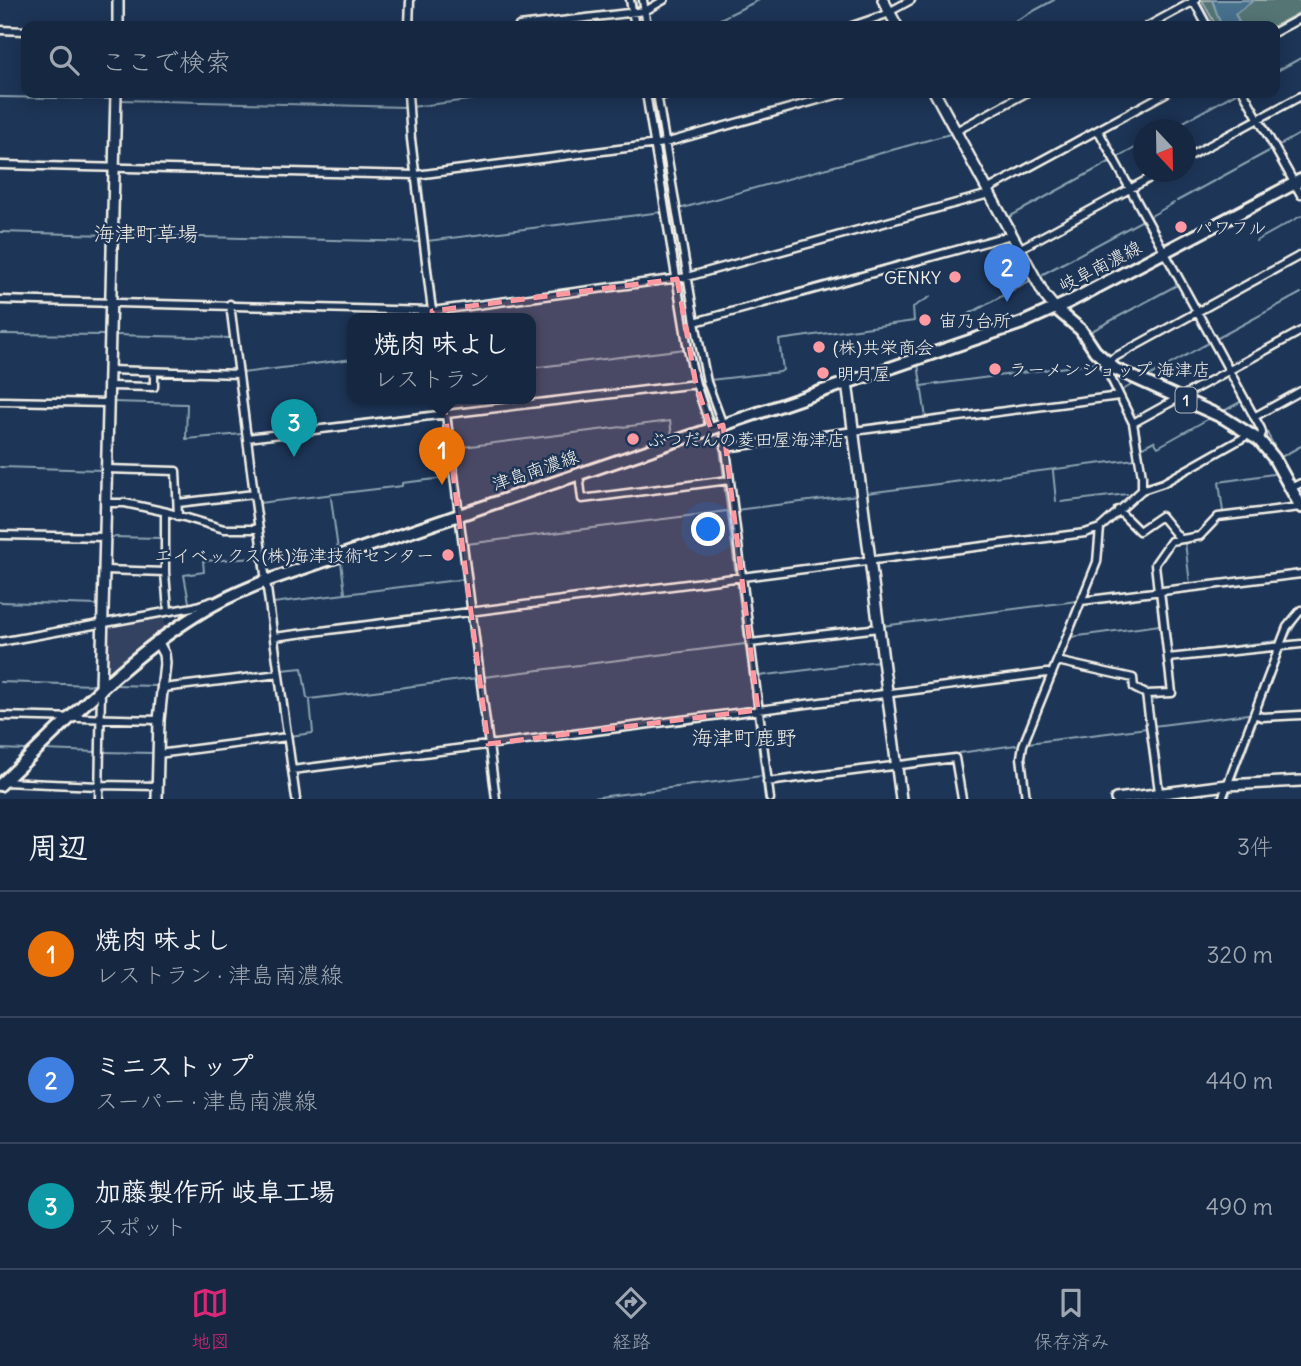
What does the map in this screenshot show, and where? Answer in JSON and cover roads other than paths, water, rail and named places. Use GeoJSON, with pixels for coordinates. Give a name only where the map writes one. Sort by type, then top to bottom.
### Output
{"type":"FeatureCollection","features":[{"type":"Feature","properties":{"kind":"main road","name":"岐阜南濃線"},"geometry":{"type":"LineString","coordinates":[[1298,182],[1055,308],[1081,330],[1104,361],[1254,437],[1296,486],[1301,507]]}},
{"type":"Feature","properties":{"kind":"main road","name":"津島南濃線"},"geometry":{"type":"LineString","coordinates":[[1,782],[157,641],[231,596],[266,581],[1022,323],[1055,308]]}},
{"type":"Feature","properties":{"kind":"street"},"geometry":{"type":"LineString","coordinates":[[118,0],[118,21]]}},
{"type":"Feature","properties":{"kind":"street"},"geometry":{"type":"LineString","coordinates":[[410,0],[410,21]]}},
{"type":"Feature","properties":{"kind":"street"},"geometry":{"type":"LineString","coordinates":[[630,0],[634,21]]}},
{"type":"Feature","properties":{"kind":"street"},"geometry":{"type":"LineString","coordinates":[[643,0],[646,21]]}},
{"type":"Feature","properties":{"kind":"street"},"geometry":{"type":"LineString","coordinates":[[560,21],[643,11],[664,0]]}},
{"type":"Feature","properties":{"kind":"street"},"geometry":{"type":"LineString","coordinates":[[883,0],[894,21]]}},
{"type":"Feature","properties":{"kind":"street"},"geometry":{"type":"LineString","coordinates":[[866,21],[911,0]]}},
{"type":"Feature","properties":{"kind":"street"},"geometry":{"type":"LineString","coordinates":[[1157,21],[1194,1],[1204,21]]}},
{"type":"Feature","properties":{"kind":"street"},"geometry":{"type":"LineString","coordinates":[[1280,30],[1301,18]]}},
{"type":"Feature","properties":{"kind":"street"},"geometry":{"type":"LineString","coordinates":[[0,30],[21,31]]}},
{"type":"Feature","properties":{"kind":"street"},"geometry":{"type":"LineString","coordinates":[[1196,152],[1301,96]]}},
{"type":"Feature","properties":{"kind":"street"},"geometry":{"type":"LineString","coordinates":[[99,799],[116,98]]}},
{"type":"Feature","properties":{"kind":"street"},"geometry":{"type":"LineString","coordinates":[[408,98],[433,313]]}},
{"type":"Feature","properties":{"kind":"street"},"geometry":{"type":"LineString","coordinates":[[647,98],[682,278],[695,322],[717,427]]}},
{"type":"Feature","properties":{"kind":"street"},"geometry":{"type":"LineString","coordinates":[[658,98],[695,384],[725,448],[726,480],[750,643],[755,711],[770,799]]}},
{"type":"Feature","properties":{"kind":"street"},"geometry":{"type":"LineString","coordinates":[[0,165],[416,175],[655,145],[825,98]]}},
{"type":"Feature","properties":{"kind":"street"},"geometry":{"type":"LineString","coordinates":[[938,98],[1045,296],[1055,308]]}},
{"type":"Feature","properties":{"kind":"street"},"geometry":{"type":"LineString","coordinates":[[956,131],[1018,98]]}},
{"type":"Feature","properties":{"kind":"street"},"geometry":{"type":"LineString","coordinates":[[446,313],[682,278],[988,192],[1157,98]]}},
{"type":"Feature","properties":{"kind":"street"},"geometry":{"type":"LineString","coordinates":[[1247,98],[1298,182],[1301,195]]}},
{"type":"Feature","properties":{"kind":"street"},"geometry":{"type":"LineString","coordinates":[[274,636],[1085,533],[1100,528],[1142,490],[1163,483],[1262,433],[1166,251],[1098,130]]}},
{"type":"Feature","properties":{"kind":"street"},"geometry":{"type":"LineString","coordinates":[[1019,249],[1142,182]]}},
{"type":"Feature","properties":{"kind":"street"},"geometry":{"type":"LineString","coordinates":[[695,322],[1012,235]]}},
{"type":"Feature","properties":{"kind":"street"},"geometry":{"type":"LineString","coordinates":[[1142,490],[1133,423],[1104,361],[1301,255]]}},
{"type":"Feature","properties":{"kind":"street"},"geometry":{"type":"LineString","coordinates":[[0,300],[230,304],[396,313]]}},
{"type":"Feature","properties":{"kind":"street"},"geometry":{"type":"LineString","coordinates":[[230,304],[296,799]]}},
{"type":"Feature","properties":{"kind":"street"},"geometry":{"type":"LineString","coordinates":[[1133,423],[1301,331]]}},
{"type":"Feature","properties":{"kind":"street"},"geometry":{"type":"LineString","coordinates":[[110,370],[239,374]]}},
{"type":"Feature","properties":{"kind":"street"},"geometry":{"type":"LineString","coordinates":[[109,386],[154,387],[155,372]]}},
{"type":"Feature","properties":{"kind":"street"},"geometry":{"type":"LineString","coordinates":[[847,382],[901,799]]}},
{"type":"Feature","properties":{"kind":"street"},"geometry":{"type":"LineString","coordinates":[[536,404],[695,384]]}},
{"type":"Feature","properties":{"kind":"street"},"geometry":{"type":"LineString","coordinates":[[1254,417],[1301,391]]}},
{"type":"Feature","properties":{"kind":"street"},"geometry":{"type":"LineString","coordinates":[[725,448],[1119,396]]}},
{"type":"Feature","properties":{"kind":"street"},"geometry":{"type":"LineString","coordinates":[[0,401],[109,403]]}},
{"type":"Feature","properties":{"kind":"street"},"geometry":{"type":"LineString","coordinates":[[445,404],[496,799]]}},
{"type":"Feature","properties":{"kind":"street"},"geometry":{"type":"LineString","coordinates":[[247,438],[534,404]]}},
{"type":"Feature","properties":{"kind":"street"},"geometry":{"type":"LineString","coordinates":[[106,468],[176,471],[178,516]]}},
{"type":"Feature","properties":{"kind":"street"},"geometry":{"type":"LineString","coordinates":[[579,474],[582,499],[726,480]]}},
{"type":"Feature","properties":{"kind":"street"},"geometry":{"type":"LineString","coordinates":[[178,503],[254,494]]}},
{"type":"Feature","properties":{"kind":"street"},"geometry":{"type":"LineString","coordinates":[[106,503],[125,503],[225,529],[258,528]]}},
{"type":"Feature","properties":{"kind":"street"},"geometry":{"type":"LineString","coordinates":[[1058,661],[1133,678],[1134,688],[1146,694],[1172,693],[1155,564],[1171,541],[1200,536],[1218,517],[1301,507]]}},
{"type":"Feature","properties":{"kind":"street"},"geometry":{"type":"LineString","coordinates":[[1118,510],[1139,531],[1161,516],[1180,539]]}},
{"type":"Feature","properties":{"kind":"street"},"geometry":{"type":"LineString","coordinates":[[165,512],[167,611]]}},
{"type":"Feature","properties":{"kind":"street"},"geometry":{"type":"LineString","coordinates":[[1026,799],[1021,757],[1023,745],[1097,562],[1100,528]]}},
{"type":"Feature","properties":{"kind":"street"},"geometry":{"type":"LineString","coordinates":[[0,535],[106,537]]}},
{"type":"Feature","properties":{"kind":"street"},"geometry":{"type":"LineString","coordinates":[[105,570],[165,572]]}},
{"type":"Feature","properties":{"kind":"street"},"geometry":{"type":"LineString","coordinates":[[1081,601],[1301,573]]}},
{"type":"Feature","properties":{"kind":"street"},"geometry":{"type":"LineString","coordinates":[[0,642],[193,607],[231,596]]}},
{"type":"Feature","properties":{"kind":"street"},"geometry":{"type":"LineString","coordinates":[[1222,799],[1287,627],[1301,610]]}},
{"type":"Feature","properties":{"kind":"street"},"geometry":{"type":"LineString","coordinates":[[750,643],[879,628]]}},
{"type":"Feature","properties":{"kind":"street"},"geometry":{"type":"LineString","coordinates":[[157,641],[164,654],[165,663],[159,720],[157,799]]}},
{"type":"Feature","properties":{"kind":"street"},"geometry":{"type":"LineString","coordinates":[[1168,658],[1301,644]]}},
{"type":"Feature","properties":{"kind":"street"},"geometry":{"type":"LineString","coordinates":[[163,688],[279,674]]}},
{"type":"Feature","properties":{"kind":"street"},"geometry":{"type":"LineString","coordinates":[[292,770],[1052,674]]}},
{"type":"Feature","properties":{"kind":"street"},"geometry":{"type":"LineString","coordinates":[[1146,694],[1159,796]]}},
{"type":"Feature","properties":{"kind":"street"},"geometry":{"type":"LineString","coordinates":[[1254,715],[1301,715]]}},
{"type":"Feature","properties":{"kind":"street"},"geometry":{"type":"LineString","coordinates":[[0,716],[159,720]]}},
{"type":"Feature","properties":{"kind":"street"},"geometry":{"type":"LineString","coordinates":[[158,754],[288,737]]}},
{"type":"Feature","properties":{"kind":"street"},"geometry":{"type":"LineString","coordinates":[[767,780],[955,758],[962,799]]}},
{"type":"Feature","properties":{"kind":"street"},"geometry":{"type":"LineString","coordinates":[[1116,799],[1159,796],[1227,785],[1301,781]]}},
{"type":"Feature","properties":{"kind":"street"},"geometry":{"type":"LineString","coordinates":[[1,782],[157,786]]}},
{"type":"Feature","properties":{"kind":"waterway"},"geometry":{"type":"LineString","coordinates":[[414,0],[414,21]]}},
{"type":"Feature","properties":{"kind":"waterway"},"geometry":{"type":"LineString","coordinates":[[636,0],[637,8]]}},
{"type":"Feature","properties":{"kind":"waterway"},"geometry":{"type":"LineString","coordinates":[[716,21],[759,0]]}},
{"type":"Feature","properties":{"kind":"waterway"},"geometry":{"type":"LineString","coordinates":[[1015,21],[1054,0]]}},
{"type":"Feature","properties":{"kind":"waterway"},"geometry":{"type":"LineString","coordinates":[[1199,0],[1210,21]]}},
{"type":"Feature","properties":{"kind":"waterway"},"geometry":{"type":"LineString","coordinates":[[638,13],[639,21]]}},
{"type":"Feature","properties":{"kind":"waterway"},"geometry":{"type":"LineString","coordinates":[[1280,25],[1301,14]]}},
{"type":"Feature","properties":{"kind":"waterway"},"geometry":{"type":"LineString","coordinates":[[1280,69],[1301,58]]}},
{"type":"Feature","properties":{"kind":"waterway"},"geometry":{"type":"LineString","coordinates":[[0,97],[21,97]]}},
{"type":"Feature","properties":{"kind":"waterway"},"geometry":{"type":"LineString","coordinates":[[56,98],[111,99]]}},
{"type":"Feature","properties":{"kind":"waterway"},"geometry":{"type":"LineString","coordinates":[[412,98],[412,107]]}},
{"type":"Feature","properties":{"kind":"waterway"},"geometry":{"type":"LineString","coordinates":[[411,107],[485,98]]}},
{"type":"Feature","properties":{"kind":"waterway"},"geometry":{"type":"LineString","coordinates":[[652,98],[680,274]]}},
{"type":"Feature","properties":{"kind":"waterway"},"geometry":{"type":"LineString","coordinates":[[990,184],[1148,98]]}},
{"type":"Feature","properties":{"kind":"waterway"},"geometry":{"type":"LineString","coordinates":[[1189,119],[1227,98]]}},
{"type":"Feature","properties":{"kind":"waterway"},"geometry":{"type":"LineString","coordinates":[[1252,98],[1261,114]]}},
{"type":"Feature","properties":{"kind":"waterway"},"geometry":{"type":"LineString","coordinates":[[120,100],[405,107]]}},
{"type":"Feature","properties":{"kind":"waterway"},"geometry":{"type":"LineString","coordinates":[[412,112],[419,170]]}},
{"type":"Feature","properties":{"kind":"waterway"},"geometry":{"type":"LineString","coordinates":[[1264,119],[1295,177]]}},
{"type":"Feature","properties":{"kind":"waterway"},"geometry":{"type":"LineString","coordinates":[[1103,132],[1124,171]]}},
{"type":"Feature","properties":{"kind":"waterway"},"geometry":{"type":"LineString","coordinates":[[1278,146],[1301,133]]}},
{"type":"Feature","properties":{"kind":"waterway"},"geometry":{"type":"LineString","coordinates":[[679,209],[950,134]]}},
{"type":"Feature","properties":{"kind":"waterway"},"geometry":{"type":"LineString","coordinates":[[1117,158],[1133,149]]}},
{"type":"Feature","properties":{"kind":"waterway"},"geometry":{"type":"LineString","coordinates":[[1177,201],[1271,150]]}},
{"type":"Feature","properties":{"kind":"waterway"},"geometry":{"type":"LineString","coordinates":[[1009,217],[1113,160]]}},
{"type":"Feature","properties":{"kind":"waterway"},"geometry":{"type":"LineString","coordinates":[[1126,175],[1132,185]]}},
{"type":"Feature","properties":{"kind":"waterway"},"geometry":{"type":"LineString","coordinates":[[421,178],[436,307]]}},
{"type":"Feature","properties":{"kind":"waterway"},"geometry":{"type":"LineString","coordinates":[[1134,189],[1165,246]]}},
{"type":"Feature","properties":{"kind":"waterway"},"geometry":{"type":"LineString","coordinates":[[1149,217],[1174,203]]}},
{"type":"Feature","properties":{"kind":"waterway"},"geometry":{"type":"LineString","coordinates":[[427,241],[662,212]]}},
{"type":"Feature","properties":{"kind":"waterway"},"geometry":{"type":"LineString","coordinates":[[1256,241],[1301,216]]}},
{"type":"Feature","properties":{"kind":"waterway"},"geometry":{"type":"LineString","coordinates":[[1043,274],[1143,220]]}},
{"type":"Feature","properties":{"kind":"waterway"},"geometry":{"type":"LineString","coordinates":[[0,232],[108,235]]}},
{"type":"Feature","properties":{"kind":"waterway"},"geometry":{"type":"LineString","coordinates":[[985,237],[1004,232]]}},
{"type":"Feature","properties":{"kind":"waterway"},"geometry":{"type":"LineString","coordinates":[[117,235],[420,242]]}},
{"type":"Feature","properties":{"kind":"waterway"},"geometry":{"type":"LineString","coordinates":[[956,246],[979,239]]}},
{"type":"Feature","properties":{"kind":"waterway"},"geometry":{"type":"LineString","coordinates":[[697,317],[949,247]]}},
{"type":"Feature","properties":{"kind":"waterway"},"geometry":{"type":"LineString","coordinates":[[1172,259],[1198,307]]}},
{"type":"Feature","properties":{"kind":"waterway"},"geometry":{"type":"LineString","coordinates":[[681,280],[696,368],[715,424]]}},
{"type":"Feature","properties":{"kind":"waterway"},"geometry":{"type":"LineString","coordinates":[[969,314],[1031,280]]}},
{"type":"Feature","properties":{"kind":"waterway"},"geometry":{"type":"LineString","coordinates":[[1088,333],[1179,284]]}},
{"type":"Feature","properties":{"kind":"waterway"},"geometry":{"type":"LineString","coordinates":[[1216,339],[1301,293]]}},
{"type":"Feature","properties":{"kind":"waterway"},"geometry":{"type":"LineString","coordinates":[[710,380],[780,372],[783,370],[779,340],[914,321],[913,307],[930,297]]}},
{"type":"Feature","properties":{"kind":"waterway"},"geometry":{"type":"LineString","coordinates":[[1202,313],[1230,365]]}},
{"type":"Feature","properties":{"kind":"waterway"},"geometry":{"type":"LineString","coordinates":[[0,334],[106,335]]}},
{"type":"Feature","properties":{"kind":"waterway"},"geometry":{"type":"LineString","coordinates":[[115,335],[231,338],[236,371]]}},
{"type":"Feature","properties":{"kind":"waterway"},"geometry":{"type":"LineString","coordinates":[[1147,377],[1210,342]]}},
{"type":"Feature","properties":{"kind":"waterway"},"geometry":{"type":"LineString","coordinates":[[536,367],[685,349]]}},
{"type":"Feature","properties":{"kind":"waterway"},"geometry":{"type":"LineString","coordinates":[[103,399],[105,351]]}},
{"type":"Feature","properties":{"kind":"waterway"},"geometry":{"type":"LineString","coordinates":[[242,373],[347,360]]}},
{"type":"Feature","properties":{"kind":"waterway"},"geometry":{"type":"LineString","coordinates":[[921,386],[1097,363],[1114,394]]}},
{"type":"Feature","properties":{"kind":"waterway"},"geometry":{"type":"LineString","coordinates":[[858,427],[926,418],[918,364]]}},
{"type":"Feature","properties":{"kind":"waterway"},"geometry":{"type":"LineString","coordinates":[[1234,372],[1249,401]]}},
{"type":"Feature","properties":{"kind":"waterway"},"geometry":{"type":"LineString","coordinates":[[1121,391],[1135,383]]}},
{"type":"Feature","properties":{"kind":"waterway"},"geometry":{"type":"LineString","coordinates":[[1254,409],[1256,411],[1301,387]]}},
{"type":"Feature","properties":{"kind":"waterway"},"geometry":{"type":"LineString","coordinates":[[1222,412],[1242,401]]}},
{"type":"Feature","properties":{"kind":"waterway"},"geometry":{"type":"LineString","coordinates":[[112,402],[187,404],[186,439],[242,434]]}},
{"type":"Feature","properties":{"kind":"waterway"},"geometry":{"type":"LineString","coordinates":[[449,404],[450,411]]}},
{"type":"Feature","properties":{"kind":"waterway"},"geometry":{"type":"LineString","coordinates":[[451,417],[458,476]]}},
{"type":"Feature","properties":{"kind":"waterway"},"geometry":{"type":"LineString","coordinates":[[1259,418],[1294,483]]}},
{"type":"Feature","properties":{"kind":"waterway"},"geometry":{"type":"LineString","coordinates":[[1141,448],[1154,441],[1158,447],[1208,419]]}},
{"type":"Feature","properties":{"kind":"waterway"},"geometry":{"type":"LineString","coordinates":[[455,448],[670,421],[672,436]]}},
{"type":"Feature","properties":{"kind":"waterway"},"geometry":{"type":"LineString","coordinates":[[727,444],[849,428]]}},
{"type":"Feature","properties":{"kind":"waterway"},"geometry":{"type":"LineString","coordinates":[[718,432],[724,479]]}},
{"type":"Feature","properties":{"kind":"waterway"},"geometry":{"type":"LineString","coordinates":[[1281,457],[1301,446]]}},
{"type":"Feature","properties":{"kind":"waterway"},"geometry":{"type":"LineString","coordinates":[[867,493],[1135,459],[1136,450]]}},
{"type":"Feature","properties":{"kind":"waterway"},"geometry":{"type":"LineString","coordinates":[[0,467],[102,470],[102,495]]}},
{"type":"Feature","properties":{"kind":"waterway"},"geometry":{"type":"LineString","coordinates":[[1053,471],[1056,501]]}},
{"type":"Feature","properties":{"kind":"waterway"},"geometry":{"type":"LineString","coordinates":[[1223,512],[1219,482],[1273,474]]}},
{"type":"Feature","properties":{"kind":"waterway"},"geometry":{"type":"LineString","coordinates":[[259,503],[402,486],[402,483],[452,477]]}},
{"type":"Feature","properties":{"kind":"waterway"},"geometry":{"type":"LineString","coordinates":[[724,484],[736,576]]}},
{"type":"Feature","properties":{"kind":"waterway"},"geometry":{"type":"LineString","coordinates":[[1061,502],[1127,494]]}},
{"type":"Feature","properties":{"kind":"waterway"},"geometry":{"type":"LineString","coordinates":[[736,510],[858,495]]}},
{"type":"Feature","properties":{"kind":"waterway"},"geometry":{"type":"LineString","coordinates":[[331,498],[338,550]]}},
{"type":"Feature","properties":{"kind":"waterway"},"geometry":{"type":"LineString","coordinates":[[450,512],[455,510]]}},
{"type":"Feature","properties":{"kind":"waterway"},"geometry":{"type":"LineString","coordinates":[[471,578],[467,544],[727,511]]}},
{"type":"Feature","properties":{"kind":"waterway"},"geometry":{"type":"LineString","coordinates":[[420,522],[441,515]]}},
{"type":"Feature","properties":{"kind":"waterway"},"geometry":{"type":"LineString","coordinates":[[385,534],[415,524]]}},
{"type":"Feature","properties":{"kind":"waterway"},"geometry":{"type":"LineString","coordinates":[[1190,584],[1185,542],[1202,539],[1210,530]]}},
{"type":"Feature","properties":{"kind":"waterway"},"geometry":{"type":"LineString","coordinates":[[110,537],[162,538]]}},
{"type":"Feature","properties":{"kind":"waterway"},"geometry":{"type":"LineString","coordinates":[[343,548],[375,537]]}},
{"type":"Feature","properties":{"kind":"waterway"},"geometry":{"type":"LineString","coordinates":[[189,602],[184,575],[204,572],[203,561],[259,558]]}},
{"type":"Feature","properties":{"kind":"waterway"},"geometry":{"type":"LineString","coordinates":[[341,562],[345,593]]}},
{"type":"Feature","properties":{"kind":"waterway"},"geometry":{"type":"LineString","coordinates":[[273,603],[465,579]]}},
{"type":"Feature","properties":{"kind":"waterway"},"geometry":{"type":"LineString","coordinates":[[737,581],[754,708]]}},
{"type":"Feature","properties":{"kind":"waterway"},"geometry":{"type":"LineString","coordinates":[[1164,594],[1176,592]]}},
{"type":"Feature","properties":{"kind":"waterway"},"geometry":{"type":"LineString","coordinates":[[1071,637],[1160,625],[1157,595]]}},
{"type":"Feature","properties":{"kind":"waterway"},"geometry":{"type":"LineString","coordinates":[[882,626],[1077,601],[1063,635]]}},
{"type":"Feature","properties":{"kind":"waterway"},"geometry":{"type":"LineString","coordinates":[[0,602],[99,605]]}},
{"type":"Feature","properties":{"kind":"waterway"},"geometry":{"type":"LineString","coordinates":[[1285,642],[1301,615]]}},
{"type":"Feature","properties":{"kind":"waterway"},"geometry":{"type":"LineString","coordinates":[[845,629],[874,625]]}},
{"type":"Feature","properties":{"kind":"waterway"},"geometry":{"type":"LineString","coordinates":[[1171,654],[1276,641]]}},
{"type":"Feature","properties":{"kind":"waterway"},"geometry":{"type":"LineString","coordinates":[[484,677],[745,644]]}},
{"type":"Feature","properties":{"kind":"waterway"},"geometry":{"type":"LineString","coordinates":[[1259,713],[1283,649]]}},
{"type":"Feature","properties":{"kind":"waterway"},"geometry":{"type":"LineString","coordinates":[[759,676],[878,661]]}},
{"type":"Feature","properties":{"kind":"waterway"},"geometry":{"type":"LineString","coordinates":[[1150,700],[1175,695],[1172,662]]}},
{"type":"Feature","properties":{"kind":"waterway"},"geometry":{"type":"LineString","coordinates":[[282,670],[302,668],[307,698],[310,699],[477,678]]}},
{"type":"Feature","properties":{"kind":"waterway"},"geometry":{"type":"LineString","coordinates":[[234,676],[275,671]]}},
{"type":"Feature","properties":{"kind":"waterway"},"geometry":{"type":"LineString","coordinates":[[0,682],[95,685]]}},
{"type":"Feature","properties":{"kind":"waterway"},"geometry":{"type":"LineString","coordinates":[[114,685],[157,686]]}},
{"type":"Feature","properties":{"kind":"waterway"},"geometry":{"type":"LineString","coordinates":[[290,736],[313,733],[310,701]]}},
{"type":"Feature","properties":{"kind":"waterway"},"geometry":{"type":"LineString","coordinates":[[754,713],[765,799]]}},
{"type":"Feature","properties":{"kind":"waterway"},"geometry":{"type":"LineString","coordinates":[[1153,726],[1248,714]]}},
{"type":"Feature","properties":{"kind":"waterway"},"geometry":{"type":"LineString","coordinates":[[1235,779],[1258,718]]}},
{"type":"Feature","properties":{"kind":"waterway"},"geometry":{"type":"LineString","coordinates":[[1028,743],[1147,728]]}},
{"type":"Feature","properties":{"kind":"waterway"},"geometry":{"type":"LineString","coordinates":[[959,753],[1016,745]]}},
{"type":"Feature","properties":{"kind":"waterway"},"geometry":{"type":"LineString","coordinates":[[0,749],[25,750]]}},
{"type":"Feature","properties":{"kind":"waterway"},"geometry":{"type":"LineString","coordinates":[[96,782],[97,749]]}},
{"type":"Feature","properties":{"kind":"waterway"},"geometry":{"type":"LineString","coordinates":[[44,750],[97,752]]}},
{"type":"Feature","properties":{"kind":"waterway"},"geometry":{"type":"LineString","coordinates":[[102,752],[153,753]]}},
{"type":"Feature","properties":{"kind":"waterway"},"geometry":{"type":"LineString","coordinates":[[901,761],[958,754],[965,799]]}},
{"type":"Feature","properties":{"kind":"waterway"},"geometry":{"type":"LineString","coordinates":[[769,778],[892,762]]}},
{"type":"Feature","properties":{"kind":"waterway"},"geometry":{"type":"LineString","coordinates":[[584,799],[762,776]]}},
{"type":"Feature","properties":{"kind":"waterway"},"geometry":{"type":"LineString","coordinates":[[95,799],[96,790]]}},
{"type":"Feature","properties":{"kind":"waterway"},"geometry":{"type":"LineString","coordinates":[[1228,799],[1231,790]]}},
{"type":"Feature","properties":{"kind":"place","name":"パワフル"},"geometry":{"type":"Point","coordinates":[1181,227]}},
{"type":"Feature","properties":{"kind":"place","name":"GENKY"},"geometry":{"type":"Point","coordinates":[955,277]}},
{"type":"Feature","properties":{"kind":"place","name":"ミニストップ"},"geometry":{"type":"Point","coordinates":[1007,302]}},
{"type":"Feature","properties":{"kind":"place","name":"宙乃台所"},"geometry":{"type":"Point","coordinates":[925,320]}},
{"type":"Feature","properties":{"kind":"place","name":"(株)共栄商会"},"geometry":{"type":"Point","coordinates":[819,347]}},
{"type":"Feature","properties":{"kind":"place","name":"ラーメンショップ 海津店"},"geometry":{"type":"Point","coordinates":[995,369]}},
{"type":"Feature","properties":{"kind":"place","name":"明月屋"},"geometry":{"type":"Point","coordinates":[823,373]}},
{"type":"Feature","properties":{"kind":"place","name":"ぶつだんの菱田屋海津店"},"geometry":{"type":"Point","coordinates":[633,439]}},
{"type":"Feature","properties":{"kind":"place","name":"加藤製作所 岐阜工場"},"geometry":{"type":"Point","coordinates":[294,457]}},
{"type":"Feature","properties":{"kind":"place","name":"焼肉 味よし"},"geometry":{"type":"Point","coordinates":[442,485]}},
{"type":"Feature","properties":{"kind":"place","name":"エイベックス(株)海津技術センター"},"geometry":{"type":"Point","coordinates":[448,555]}},
{"type":"Feature","properties":{"kind":"district","name":"海津町草場"},"geometry":{"type":"Point","coordinates":[146,233]}},
{"type":"Feature","properties":{"kind":"district","name":"海津町鹿野"},"geometry":{"type":"Point","coordinates":[744,737]}}]}
